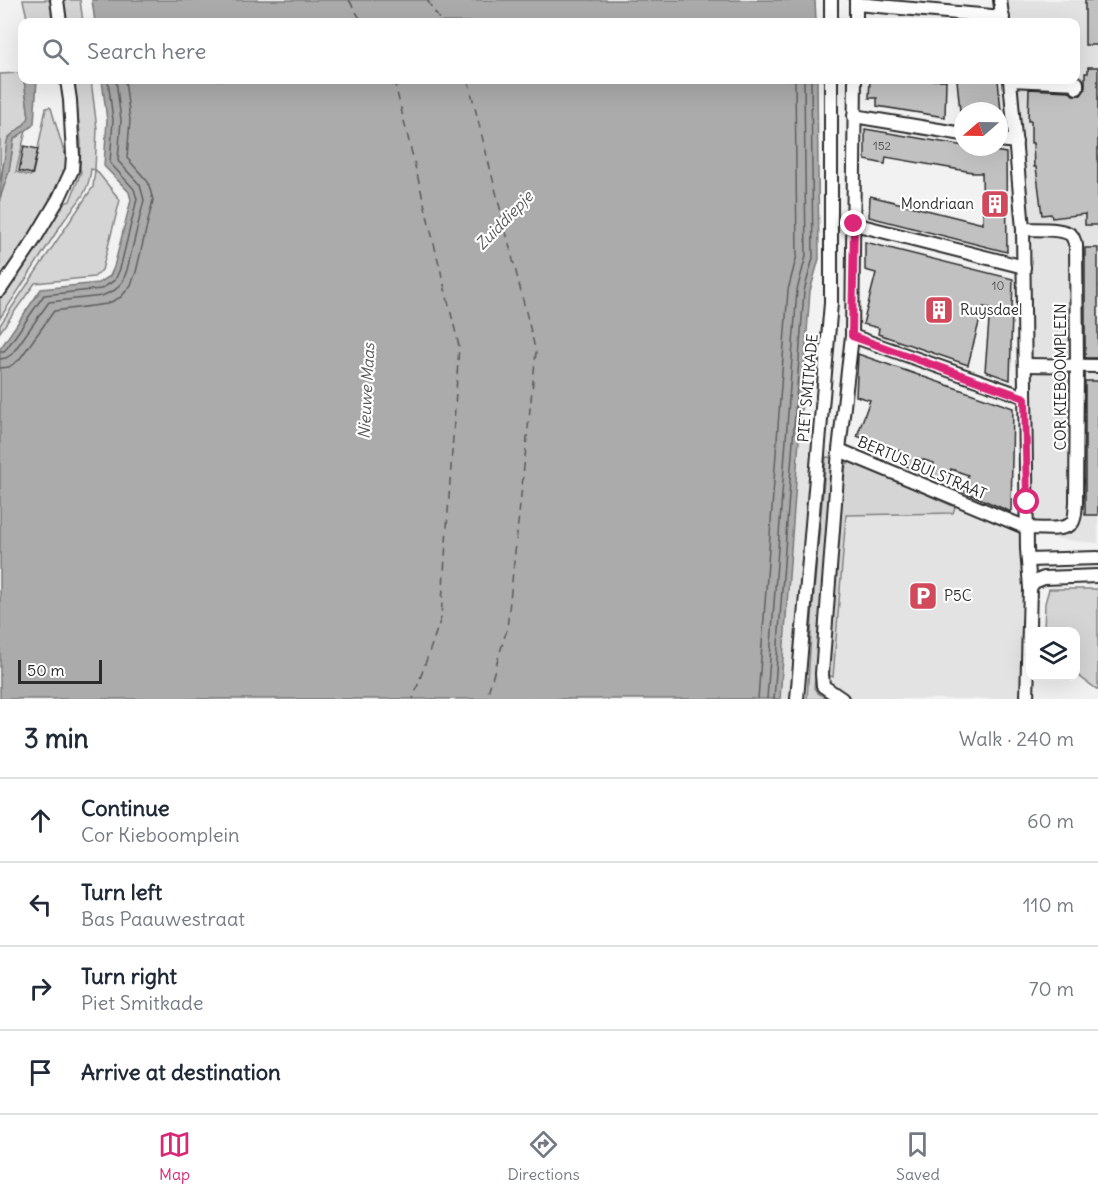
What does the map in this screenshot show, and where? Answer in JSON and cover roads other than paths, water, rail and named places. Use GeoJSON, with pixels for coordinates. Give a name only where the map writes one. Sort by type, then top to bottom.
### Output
{"type":"FeatureCollection","features":[{"type":"Feature","properties":{"kind":"street"},"geometry":{"type":"LineString","coordinates":[[57,0],[59,18]]}},
{"type":"Feature","properties":{"kind":"street"},"geometry":{"type":"LineString","coordinates":[[831,0],[831,18]]}},
{"type":"Feature","properties":{"kind":"street"},"geometry":{"type":"LineString","coordinates":[[1000,0],[1003,18]]}},
{"type":"Feature","properties":{"kind":"street"},"geometry":{"type":"LineString","coordinates":[[856,18],[856,2],[987,18]]}},
{"type":"Feature","properties":{"kind":"street"},"geometry":{"type":"LineString","coordinates":[[0,290],[49,215],[72,170],[74,162],[67,84]]}},
{"type":"Feature","properties":{"kind":"street","name":"PIET SMITKADE"},"geometry":{"type":"LineString","coordinates":[[797,699],[831,303],[831,84]]}},
{"type":"Feature","properties":{"kind":"street"},"geometry":{"type":"LineString","coordinates":[[842,699],[822,686],[822,674],[839,450],[852,336],[855,84]]}},
{"type":"Feature","properties":{"kind":"street"},"geometry":{"type":"LineString","coordinates":[[1010,84],[1023,229],[1027,528],[1030,588],[1027,699]]}},
{"type":"Feature","properties":{"kind":"street"},"geometry":{"type":"LineString","coordinates":[[854,116],[954,133]]}},
{"type":"Feature","properties":{"kind":"street"},"geometry":{"type":"LineString","coordinates":[[1008,141],[1016,142]]}},
{"type":"Feature","properties":{"kind":"street"},"geometry":{"type":"LineString","coordinates":[[854,224],[1024,267]]}},
{"type":"Feature","properties":{"kind":"street","name":"COR KIEBOOMPLEIN"},"geometry":{"type":"LineString","coordinates":[[1023,229],[1066,232],[1076,245],[1075,516],[1072,522],[1063,528],[1027,528]]}},
{"type":"Feature","properties":{"kind":"street"},"geometry":{"type":"LineString","coordinates":[[852,336],[1025,398]]}},
{"type":"Feature","properties":{"kind":"street"},"geometry":{"type":"LineString","coordinates":[[1025,366],[1098,366]]}},
{"type":"Feature","properties":{"kind":"street","name":"BERTUS BULSTRAAT"},"geometry":{"type":"LineString","coordinates":[[839,450],[1027,528]]}},
{"type":"Feature","properties":{"kind":"street"},"geometry":{"type":"LineString","coordinates":[[1028,560],[1098,558]]}},
{"type":"Feature","properties":{"kind":"street"},"geometry":{"type":"LineString","coordinates":[[1030,588],[1034,582],[1044,578],[1098,576]]}},
{"type":"Feature","properties":{"kind":"water"},"geometry":{"type":"Polygon","coordinates":[[[92,0],[815,0],[816,18],[94,18],[92,0]]]}},
{"type":"Feature","properties":{"kind":"water"},"geometry":{"type":"Polygon","coordinates":[[[25,84],[37,84],[34,123],[14,139],[9,171],[0,198],[7,141],[29,117],[25,84]]]}},
{"type":"Feature","properties":{"kind":"water"},"geometry":{"type":"Polygon","coordinates":[[[102,84],[817,84],[819,259],[810,291],[780,699],[0,699],[0,349],[41,289],[99,283],[110,276],[131,200],[129,192],[104,166],[107,120],[102,84]]]}},
{"type":"Feature","properties":{"kind":"place","name":"Mondriaan"},"geometry":{"type":"Point","coordinates":[995,204]}},
{"type":"Feature","properties":{"kind":"place","name":"Ruysdael"},"geometry":{"type":"Point","coordinates":[939,310]}},
{"type":"Feature","properties":{"kind":"place","name":"P5C"},"geometry":{"type":"Point","coordinates":[923,596]}},
{"type":"Feature","properties":{"kind":"water label","name":"Zuiddiepje"},"geometry":{"type":"Point","coordinates":[504,220]}},
{"type":"Feature","properties":{"kind":"water label","name":"Nieuwe Maas"},"geometry":{"type":"Point","coordinates":[366,391]}}]}
